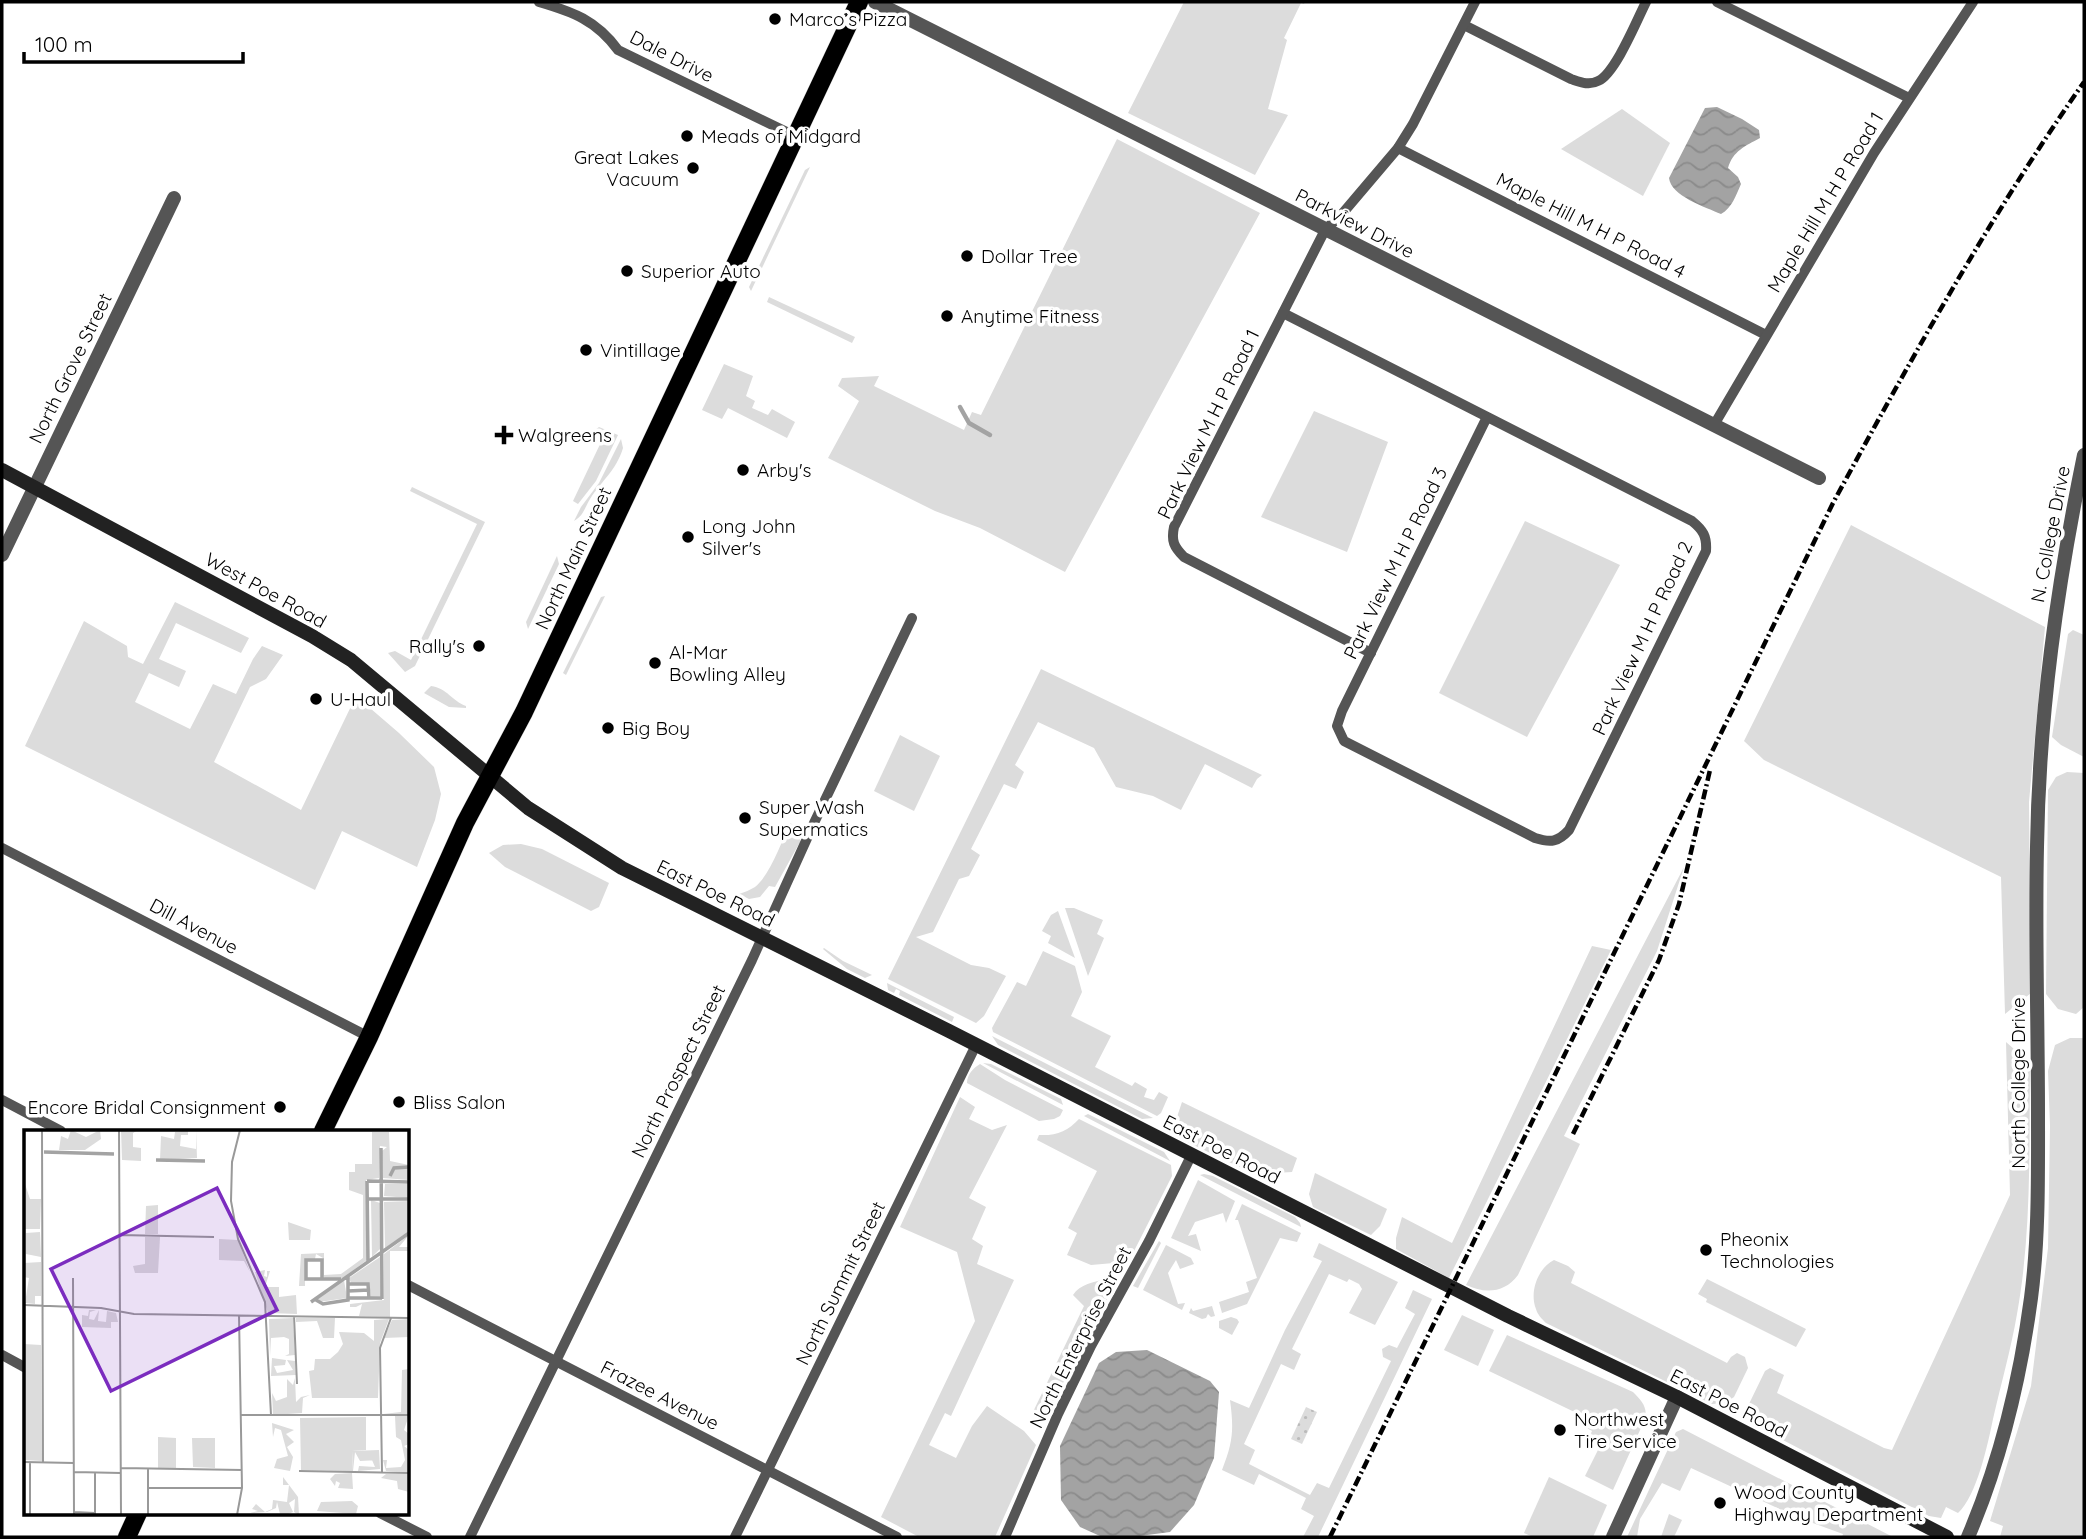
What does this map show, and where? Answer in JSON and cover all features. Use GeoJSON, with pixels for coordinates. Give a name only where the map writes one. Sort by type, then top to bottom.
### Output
{"type":"FeatureCollection","features":[{"type":"Feature","properties":{"kind":"main road","name":"North Main Street"},"geometry":{"type":"LineString","coordinates":[[323,1130],[369,1037],[465,823],[529,700],[859,2]]}},
{"type":"Feature","properties":{"kind":"main road","name":"West Poe Road"},"geometry":{"type":"LineString","coordinates":[[2,470],[307,633],[351,660],[491,776]]}},
{"type":"Feature","properties":{"kind":"main road","name":"East Poe Road"},"geometry":{"type":"LineString","coordinates":[[491,776],[528,808],[622,868],[1508,1316],[1677,1397],[1947,1537]]}},
{"type":"Feature","properties":{"kind":"main road"},"geometry":{"type":"LineString","coordinates":[[127,1537],[138,1514]]}},
{"type":"Feature","properties":{"kind":"street","name":"Dale Drive"},"geometry":{"type":"LineString","coordinates":[[539,2],[571,12],[605,33],[618,50],[795,136]]}},
{"type":"Feature","properties":{"kind":"street","name":"Parkview Drive"},"geometry":{"type":"LineString","coordinates":[[875,2],[1819,478]]}},
{"type":"Feature","properties":{"kind":"street","name":"Park View M H P Road 1"},"geometry":{"type":"LineString","coordinates":[[1371,653],[1184,557],[1176,549],[1172,538],[1174,527],[1325,230],[1398,148],[1475,2]]}},
{"type":"Feature","properties":{"kind":"street"},"geometry":{"type":"LineString","coordinates":[[1464,25],[1587,84],[1598,82],[1607,75],[1646,2]]}},
{"type":"Feature","properties":{"kind":"street"},"geometry":{"type":"LineString","coordinates":[[1717,2],[1909,98]]}},
{"type":"Feature","properties":{"kind":"street","name":"Maple Hill M H P Road 1"},"geometry":{"type":"LineString","coordinates":[[1714,425],[1874,153],[1973,2]]}},
{"type":"Feature","properties":{"kind":"street","name":"Maple Hill M H P Road 4"},"geometry":{"type":"LineString","coordinates":[[1398,148],[1766,335]]}},
{"type":"Feature","properties":{"kind":"street","name":"North Grove Street"},"geometry":{"type":"LineString","coordinates":[[2,555],[174,198]]}},
{"type":"Feature","properties":{"kind":"street","name":"Park View M H P Road 2"},"geometry":{"type":"LineString","coordinates":[[1283,313],[1692,521],[1701,528],[1706,539],[1706,551],[1569,830],[1560,840],[1548,842],[1535,838],[1344,741],[1337,726]]}},
{"type":"Feature","properties":{"kind":"street","name":"Park View M H P Road 3"},"geometry":{"type":"LineString","coordinates":[[1337,726],[1487,416]]}},
{"type":"Feature","properties":{"kind":"street","name":"N. College Drive"},"geometry":{"type":"LineString","coordinates":[[2053,621],[2084,455]]}},
{"type":"Feature","properties":{"kind":"street","name":"North Prospect Street"},"geometry":{"type":"LineString","coordinates":[[470,1537],[762,937],[912,618]]}},
{"type":"Feature","properties":{"kind":"street","name":"North College Drive"},"geometry":{"type":"LineString","coordinates":[[1968,1537],[1994,1465],[2012,1402],[2031,1296],[2038,1143],[2039,772],[2053,621]]}},
{"type":"Feature","properties":{"kind":"street","name":"Dill Avenue"},"geometry":{"type":"LineString","coordinates":[[2,848],[369,1037]]}},
{"type":"Feature","properties":{"kind":"street","name":"North Summit Street"},"geometry":{"type":"LineString","coordinates":[[735,1537],[976,1045]]}},
{"type":"Feature","properties":{"kind":"street"},"geometry":{"type":"LineString","coordinates":[[2,1100],[59,1130]]}},
{"type":"Feature","properties":{"kind":"street","name":"North Enterprise Street"},"geometry":{"type":"LineString","coordinates":[[1005,1537],[1058,1414],[1091,1346],[1149,1241],[1191,1156]]}},
{"type":"Feature","properties":{"kind":"street","name":"Frazee Avenue"},"geometry":{"type":"LineString","coordinates":[[410,1286],[897,1537]]}},
{"type":"Feature","properties":{"kind":"street"},"geometry":{"type":"LineString","coordinates":[[2,1355],[24,1367]]}},
{"type":"Feature","properties":{"kind":"street"},"geometry":{"type":"LineString","coordinates":[[1613,1537],[1677,1397]]}},
{"type":"Feature","properties":{"kind":"street"},"geometry":{"type":"LineString","coordinates":[[382,1514],[427,1537]]}},
{"type":"Feature","properties":{"kind":"shaded area"},"geometry":{"type":"Polygon","coordinates":[[[1184,2],[1305,2],[1301,3],[1284,38],[1287,40],[1268,109],[1288,115],[1255,175],[1128,113],[1184,2]]]}},
{"type":"Feature","properties":{"kind":"shaded area"},"geometry":{"type":"Polygon","coordinates":[[[1622,109],[1670,143],[1643,196],[1561,149],[1622,109]]]}},
{"type":"Feature","properties":{"kind":"shaded area"},"geometry":{"type":"Polygon","coordinates":[[[1117,139],[1260,213],[1065,572],[980,528],[935,511],[828,458],[859,401],[838,386],[842,378],[879,376],[874,386],[964,430],[972,412],[981,415],[1117,139]]]}},
{"type":"Feature","properties":{"kind":"shaded area"},"geometry":{"type":"Polygon","coordinates":[[[810,167],[751,291],[749,287],[805,170],[810,167]]]}},
{"type":"Feature","properties":{"kind":"shaded area"},"geometry":{"type":"Polygon","coordinates":[[[769,297],[855,337],[852,343],[767,302],[769,297]]]}},
{"type":"Feature","properties":{"kind":"shaded area"},"geometry":{"type":"Polygon","coordinates":[[[724,364],[753,376],[746,396],[755,401],[752,408],[768,415],[772,409],[795,422],[787,438],[728,408],[722,419],[702,410],[724,364]]]}},
{"type":"Feature","properties":{"kind":"shaded area"},"geometry":{"type":"Polygon","coordinates":[[[1314,411],[1388,442],[1347,552],[1261,517],[1314,411]]]}},
{"type":"Feature","properties":{"kind":"shaded area"},"geometry":{"type":"Polygon","coordinates":[[[599,427],[618,435],[596,481],[578,504],[573,501],[603,438],[595,434],[594,431],[599,427]]]}},
{"type":"Feature","properties":{"kind":"shaded area"},"geometry":{"type":"Polygon","coordinates":[[[621,439],[623,448],[617,463],[582,514],[574,521],[599,483],[621,439]]]}},
{"type":"Feature","properties":{"kind":"shaded area"},"geometry":{"type":"Polygon","coordinates":[[[412,487],[485,522],[415,666],[405,672],[388,653],[395,651],[411,660],[477,524],[410,491],[412,487]]]}},
{"type":"Feature","properties":{"kind":"shaded area"},"geometry":{"type":"Polygon","coordinates":[[[1525,521],[1620,565],[1527,737],[1439,693],[1525,521]]]}},
{"type":"Feature","properties":{"kind":"shaded area"},"geometry":{"type":"Polygon","coordinates":[[[1851,525],[2045,627],[2029,802],[2031,993],[2005,1014],[2001,877],[1764,760],[1744,741],[1851,525]]]}},
{"type":"Feature","properties":{"kind":"shaded area"},"geometry":{"type":"Polygon","coordinates":[[[557,556],[559,564],[528,629],[526,622],[557,556]]]}},
{"type":"Feature","properties":{"kind":"shaded area"},"geometry":{"type":"Polygon","coordinates":[[[605,596],[566,675],[563,673],[601,597],[605,596]]]}},
{"type":"Feature","properties":{"kind":"shaded area"},"geometry":{"type":"Polygon","coordinates":[[[175,602],[249,638],[241,653],[176,623],[159,659],[186,671],[179,687],[149,673],[135,702],[190,729],[213,684],[236,694],[262,646],[283,655],[266,679],[250,687],[214,762],[301,810],[356,696],[434,767],[441,794],[435,820],[417,867],[342,831],[315,890],[25,746],[84,621],[127,646],[128,657],[143,664],[175,602]]]}},
{"type":"Feature","properties":{"kind":"shaded area"},"geometry":{"type":"Polygon","coordinates":[[[2073,630],[2084,635],[2084,757],[2052,737],[2068,634],[2073,630]]]}},
{"type":"Feature","properties":{"kind":"shaded area"},"geometry":{"type":"Polygon","coordinates":[[[1041,669],[1262,775],[1252,788],[1205,764],[1181,810],[1153,796],[1116,787],[1094,748],[1038,722],[1015,765],[1024,772],[1016,789],[1004,784],[971,849],[980,855],[969,876],[959,879],[933,932],[916,937],[971,965],[989,968],[1006,976],[984,1016],[976,1023],[888,979],[1041,669]]]}},
{"type":"Feature","properties":{"kind":"shaded area"},"geometry":{"type":"Polygon","coordinates":[[[431,686],[441,689],[466,708],[449,707],[424,693],[431,686]]]}},
{"type":"Feature","properties":{"kind":"shaded area"},"geometry":{"type":"Polygon","coordinates":[[[900,735],[940,756],[914,811],[874,791],[900,735]]]}},
{"type":"Feature","properties":{"kind":"shaded area"},"geometry":{"type":"Polygon","coordinates":[[[2067,772],[2084,773],[2084,1007],[2076,1014],[2058,1009],[2046,994],[2048,790],[2056,777],[2067,772]]]}},
{"type":"Feature","properties":{"kind":"shaded area"},"geometry":{"type":"Polygon","coordinates":[[[790,823],[801,829],[800,842],[775,887],[769,886],[760,897],[749,899],[739,894],[755,887],[766,874],[790,823]]]}},
{"type":"Feature","properties":{"kind":"shaded area"},"geometry":{"type":"Polygon","coordinates":[[[521,844],[542,849],[609,883],[599,907],[591,911],[505,867],[489,853],[503,845],[521,844]]]}},
{"type":"Feature","properties":{"kind":"shaded area"},"geometry":{"type":"Polygon","coordinates":[[[1684,867],[1657,951],[1564,1136],[1580,1144],[1518,1275],[1507,1285],[1494,1290],[1480,1290],[1466,1285],[1684,867]]]}},
{"type":"Feature","properties":{"kind":"shaded area"},"geometry":{"type":"Polygon","coordinates":[[[1065,908],[1074,908],[1103,920],[1097,934],[1104,938],[1088,976],[1065,908]]]}},
{"type":"Feature","properties":{"kind":"shaded area"},"geometry":{"type":"Polygon","coordinates":[[[1058,911],[1075,958],[1048,943],[1051,936],[1042,931],[1051,915],[1058,911]]]}},
{"type":"Feature","properties":{"kind":"shaded area"},"geometry":{"type":"Polygon","coordinates":[[[1592,946],[1611,950],[1449,1278],[1396,1249],[1402,1217],[1452,1243],[1592,946]]]}},
{"type":"Feature","properties":{"kind":"shaded area"},"geometry":{"type":"Polygon","coordinates":[[[824,948],[872,975],[865,978],[847,969],[824,948]]]}},
{"type":"Feature","properties":{"kind":"shaded area"},"geometry":{"type":"Polygon","coordinates":[[[1043,951],[1075,966],[1082,992],[1071,1016],[1111,1036],[1095,1067],[1132,1086],[1135,1082],[1147,1089],[1144,1097],[1154,1100],[1159,1092],[1168,1097],[1157,1116],[993,1032],[992,1028],[1017,982],[1026,986],[1043,951]]]}},
{"type":"Feature","properties":{"kind":"shaded area"},"geometry":{"type":"Polygon","coordinates":[[[887,983],[954,1017],[952,1022],[899,995],[900,991],[896,989],[894,993],[888,990],[887,983]]]}},
{"type":"Feature","properties":{"kind":"shaded area"},"geometry":{"type":"Polygon","coordinates":[[[992,1036],[1153,1118],[1142,1119],[998,1045],[992,1036]]]}},
{"type":"Feature","properties":{"kind":"shaded area"},"geometry":{"type":"Polygon","coordinates":[[[2070,1038],[2084,1038],[2084,1537],[2000,1537],[2003,1526],[1990,1521],[2031,1386],[2048,1248],[2048,1071],[2055,1045],[2070,1038]]]}},
{"type":"Feature","properties":{"kind":"shaded area"},"geometry":{"type":"Polygon","coordinates":[[[2006,1042],[2030,1063],[2029,1188],[2022,1283],[2012,1340],[1981,1469],[1965,1505],[1958,1513],[1946,1507],[1941,1518],[1929,1516],[1756,1426],[1747,1415],[1747,1408],[1765,1371],[1770,1368],[1784,1375],[1777,1393],[1892,1450],[2010,1195],[2006,1042]]]}},
{"type":"Feature","properties":{"kind":"shaded area"},"geometry":{"type":"Polygon","coordinates":[[[983,1063],[991,1064],[1061,1099],[1063,1105],[983,1063]]]}},
{"type":"Feature","properties":{"kind":"shaded area"},"geometry":{"type":"Polygon","coordinates":[[[980,1064],[1063,1110],[1060,1116],[1039,1121],[967,1083],[971,1072],[980,1064]]]}},
{"type":"Feature","properties":{"kind":"shaded area"},"geometry":{"type":"Polygon","coordinates":[[[960,1097],[975,1107],[969,1119],[992,1130],[1007,1125],[969,1198],[986,1207],[972,1239],[983,1246],[977,1264],[1014,1280],[951,1416],[945,1413],[929,1445],[956,1458],[972,1426],[987,1406],[1024,1431],[1036,1445],[995,1537],[919,1537],[881,1517],[975,1321],[957,1252],[900,1227],[960,1097]]]}},
{"type":"Feature","properties":{"kind":"shaded area"},"geometry":{"type":"Polygon","coordinates":[[[1182,1102],[1297,1158],[1292,1172],[1254,1174],[1177,1137],[1174,1126],[1182,1102]]]}},
{"type":"Feature","properties":{"kind":"shaded area"},"geometry":{"type":"Polygon","coordinates":[[[1088,1114],[1164,1152],[1170,1161],[1084,1116],[1088,1114]]]}},
{"type":"Feature","properties":{"kind":"shaded area"},"geometry":{"type":"Polygon","coordinates":[[[1079,1119],[1171,1165],[1172,1176],[1132,1255],[1125,1262],[1091,1265],[1067,1255],[1077,1233],[1068,1228],[1097,1171],[1037,1140],[1039,1135],[1051,1135],[1066,1130],[1079,1119]]]}},
{"type":"Feature","properties":{"kind":"shaded area"},"geometry":{"type":"Polygon","coordinates":[[[1315,1173],[1387,1209],[1380,1226],[1371,1235],[1313,1207],[1309,1194],[1315,1173]]]}},
{"type":"Feature","properties":{"kind":"shaded area"},"geometry":{"type":"Polygon","coordinates":[[[1204,1174],[1295,1217],[1301,1227],[1200,1175],[1204,1174]]]}},
{"type":"Feature","properties":{"kind":"shaded area"},"geometry":{"type":"Polygon","coordinates":[[[1198,1180],[1235,1201],[1226,1223],[1223,1213],[1195,1222],[1188,1236],[1196,1234],[1201,1251],[1171,1238],[1198,1180]]]}},
{"type":"Feature","properties":{"kind":"shaded area"},"geometry":{"type":"Polygon","coordinates":[[[1242,1204],[1301,1233],[1297,1242],[1280,1238],[1247,1304],[1222,1313],[1219,1302],[1249,1292],[1246,1282],[1257,1278],[1238,1220],[1235,1220],[1242,1204]]]}},
{"type":"Feature","properties":{"kind":"shaded area"},"geometry":{"type":"Polygon","coordinates":[[[1159,1241],[1161,1243],[1138,1288],[1133,1286],[1159,1241]]]}},
{"type":"Feature","properties":{"kind":"shaded area"},"geometry":{"type":"Polygon","coordinates":[[[1319,1243],[1398,1282],[1375,1325],[1349,1313],[1362,1289],[1359,1284],[1329,1274],[1292,1349],[1301,1354],[1294,1370],[1281,1364],[1244,1444],[1255,1450],[1249,1464],[1310,1495],[1317,1483],[1329,1488],[1391,1361],[1383,1357],[1382,1349],[1389,1345],[1397,1348],[1415,1314],[1405,1308],[1413,1290],[1432,1299],[1318,1537],[1303,1537],[1314,1516],[1301,1509],[1306,1498],[1259,1474],[1254,1485],[1222,1470],[1232,1436],[1230,1400],[1249,1408],[1285,1330],[1322,1261],[1313,1257],[1319,1243]]]}},
{"type":"Feature","properties":{"kind":"shaded area"},"geometry":{"type":"Polygon","coordinates":[[[1166,1245],[1191,1258],[1194,1264],[1180,1269],[1176,1260],[1168,1273],[1178,1304],[1185,1303],[1182,1310],[1143,1290],[1166,1245]]]}},
{"type":"Feature","properties":{"kind":"shaded area"},"geometry":{"type":"Polygon","coordinates":[[[1554,1260],[1575,1272],[1571,1283],[1727,1363],[1737,1353],[1745,1357],[1748,1368],[1734,1397],[1725,1403],[1712,1404],[1546,1323],[1537,1311],[1534,1288],[1543,1269],[1554,1260]]]}},
{"type":"Feature","properties":{"kind":"shaded area"},"geometry":{"type":"Polygon","coordinates":[[[1106,1279],[1115,1284],[1051,1406],[1044,1414],[1032,1414],[1084,1306],[1073,1295],[1083,1286],[1106,1279]]]}},
{"type":"Feature","properties":{"kind":"shaded area"},"geometry":{"type":"Polygon","coordinates":[[[1707,1279],[1806,1329],[1796,1347],[1706,1302],[1707,1299],[1698,1294],[1707,1279]]]}},
{"type":"Feature","properties":{"kind":"shaded area"},"geometry":{"type":"Polygon","coordinates":[[[1212,1306],[1215,1316],[1208,1314],[1202,1319],[1189,1313],[1191,1308],[1193,1311],[1212,1306]]]}},
{"type":"Feature","properties":{"kind":"shaded area"},"geometry":{"type":"Polygon","coordinates":[[[1462,1315],[1494,1330],[1478,1366],[1444,1350],[1462,1315]]]}},
{"type":"Feature","properties":{"kind":"shaded area"},"geometry":{"type":"Polygon","coordinates":[[[1231,1317],[1239,1322],[1232,1335],[1219,1328],[1219,1321],[1231,1317]]]}},
{"type":"Feature","properties":{"kind":"shaded area"},"geometry":{"type":"Polygon","coordinates":[[[1507,1335],[1633,1392],[1641,1401],[1646,1411],[1645,1419],[1613,1490],[1585,1476],[1600,1446],[1587,1442],[1592,1431],[1585,1427],[1589,1419],[1489,1371],[1507,1335]]]}},
{"type":"Feature","properties":{"kind":"shaded area"},"geometry":{"type":"Polygon","coordinates":[[[1306,1407],[1317,1412],[1302,1444],[1291,1439],[1306,1407]]]}},
{"type":"Feature","properties":{"kind":"shaded area"},"geometry":{"type":"Polygon","coordinates":[[[1683,1429],[1893,1537],[1842,1537],[1843,1534],[1799,1518],[1691,1468],[1680,1491],[1662,1483],[1640,1519],[1637,1537],[1627,1537],[1676,1432],[1683,1429]]]}},
{"type":"Feature","properties":{"kind":"shaded area"},"geometry":{"type":"Polygon","coordinates":[[[1549,1477],[1607,1505],[1593,1537],[1533,1537],[1524,1533],[1549,1477]]]}},
{"type":"Feature","properties":{"kind":"shaded area"},"geometry":{"type":"Polygon","coordinates":[[[1669,1514],[1682,1520],[1674,1537],[1661,1537],[1669,1514]]]}},
{"type":"Feature","properties":{"kind":"water"},"geometry":{"type":"Polygon","coordinates":[[[1717,107],[1759,130],[1760,138],[1740,150],[1730,162],[1728,168],[1741,184],[1731,205],[1721,214],[1682,195],[1669,178],[1705,108],[1717,107]]]}},
{"type":"Feature","properties":{"kind":"water"},"geometry":{"type":"Polygon","coordinates":[[[1147,1350],[1210,1381],[1219,1392],[1214,1458],[1194,1505],[1170,1532],[1132,1537],[1100,1536],[1080,1527],[1061,1500],[1060,1446],[1099,1363],[1116,1352],[1147,1350]]]}},
{"type":"Feature","properties":{"kind":"waterway"},"geometry":{"type":"LineString","coordinates":[[960,407],[969,423],[990,435]]}},
{"type":"Feature","properties":{"kind":"railway"},"geometry":{"type":"LineString","coordinates":[[1330,1537],[1833,503],[1984,236],[2084,82]]}},
{"type":"Feature","properties":{"kind":"railway"},"geometry":{"type":"LineString","coordinates":[[1573,1134],[1659,960],[1679,904],[1710,770]]}},
{"type":"Feature","properties":{"kind":"place","name":"Marco’s Pizza"},"geometry":{"type":"Point","coordinates":[775,19]}},
{"type":"Feature","properties":{"kind":"place","name":"Meads of Midgard"},"geometry":{"type":"Point","coordinates":[687,136]}},
{"type":"Feature","properties":{"kind":"place","name":"Great Lakes Vacuum"},"geometry":{"type":"Point","coordinates":[693,168]}},
{"type":"Feature","properties":{"kind":"place","name":"Dollar Tree"},"geometry":{"type":"Point","coordinates":[967,256]}},
{"type":"Feature","properties":{"kind":"place","name":"Superior Auto"},"geometry":{"type":"Point","coordinates":[627,271]}},
{"type":"Feature","properties":{"kind":"place","name":"Anytime Fitness"},"geometry":{"type":"Point","coordinates":[947,316]}},
{"type":"Feature","properties":{"kind":"place","name":"Vintillage"},"geometry":{"type":"Point","coordinates":[586,350]}},
{"type":"Feature","properties":{"kind":"place","name":"Walgreens"},"geometry":{"type":"Point","coordinates":[504,435]}},
{"type":"Feature","properties":{"kind":"place","name":"Arby's"},"geometry":{"type":"Point","coordinates":[743,470]}},
{"type":"Feature","properties":{"kind":"place","name":"Long John Silver's"},"geometry":{"type":"Point","coordinates":[688,537]}},
{"type":"Feature","properties":{"kind":"place","name":"Rally's"},"geometry":{"type":"Point","coordinates":[479,646]}},
{"type":"Feature","properties":{"kind":"place","name":"Al-Mar Bowling Alley"},"geometry":{"type":"Point","coordinates":[655,663]}},
{"type":"Feature","properties":{"kind":"place","name":"U-Haul"},"geometry":{"type":"Point","coordinates":[316,699]}},
{"type":"Feature","properties":{"kind":"place","name":"Big Boy"},"geometry":{"type":"Point","coordinates":[608,728]}},
{"type":"Feature","properties":{"kind":"place","name":"Super Wash Supermatics"},"geometry":{"type":"Point","coordinates":[745,818]}},
{"type":"Feature","properties":{"kind":"place","name":"Bliss Salon"},"geometry":{"type":"Point","coordinates":[399,1102]}},
{"type":"Feature","properties":{"kind":"place","name":"Encore Bridal Consignment"},"geometry":{"type":"Point","coordinates":[280,1107]}},
{"type":"Feature","properties":{"kind":"place","name":"Pheonix Technologies"},"geometry":{"type":"Point","coordinates":[1706,1250]}},
{"type":"Feature","properties":{"kind":"place","name":"Northwest Tire Service"},"geometry":{"type":"Point","coordinates":[1560,1430]}},
{"type":"Feature","properties":{"kind":"place","name":"Wood County Highway Department"},"geometry":{"type":"Point","coordinates":[1720,1503]}}]}
